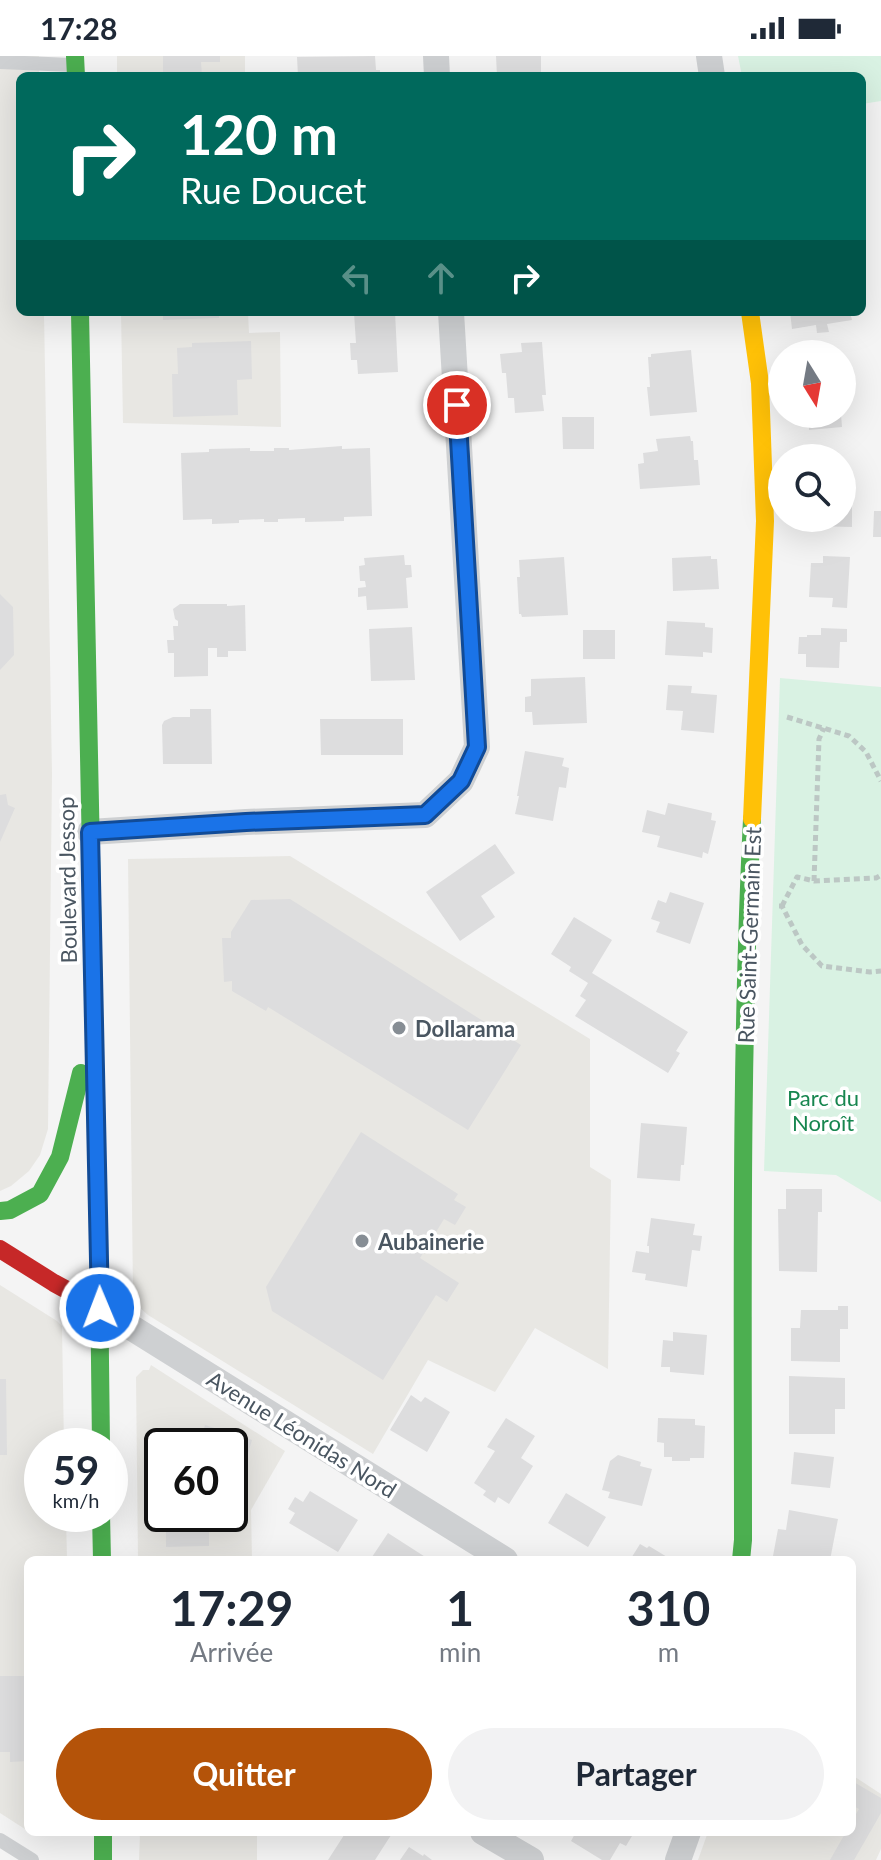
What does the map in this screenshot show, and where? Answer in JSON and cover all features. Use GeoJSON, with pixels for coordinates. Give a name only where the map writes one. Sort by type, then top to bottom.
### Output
{"type":"FeatureCollection","features":[{"type":"Feature","properties":{"kind":"main road","name":"Boulevard Jessop"},"geometry":{"type":"LineString","coordinates":[[80,316],[101,1428]]}},
{"type":"Feature","properties":{"kind":"main road","name":"Rue Saint-Germain Est"},"geometry":{"type":"LineString","coordinates":[[741,1556],[748,901],[765,521],[760,383],[751,316]]}},
{"type":"Feature","properties":{"kind":"main road"},"geometry":{"type":"LineString","coordinates":[[0,1211],[10,1210],[40,1194],[60,1157],[94,1021]]}},
{"type":"Feature","properties":{"kind":"main road"},"geometry":{"type":"LineString","coordinates":[[0,1249],[100,1308]]}},
{"type":"Feature","properties":{"kind":"main road"},"geometry":{"type":"LineString","coordinates":[[101,1532],[102,1556]]}},
{"type":"Feature","properties":{"kind":"main road"},"geometry":{"type":"LineString","coordinates":[[103,1836],[103,1860]]}},
{"type":"Feature","properties":{"kind":"street"},"geometry":{"type":"LineString","coordinates":[[90,832],[425,815],[461,781],[477,747],[451,316]]}},
{"type":"Feature","properties":{"kind":"street","name":"Avenue Léonidas Nord"},"geometry":{"type":"LineString","coordinates":[[100,1308],[499,1556]]}},
{"type":"Feature","properties":{"kind":"street"},"geometry":{"type":"LineString","coordinates":[[490,1836],[531,1860]]}},
{"type":"Feature","properties":{"kind":"street"},"geometry":{"type":"LineString","coordinates":[[678,1860],[687,1836]]}},
{"type":"Feature","properties":{"kind":"lane"},"geometry":{"type":"LineString","coordinates":[[0,62],[75,66]]}},
{"type":"Feature","properties":{"kind":"lane"},"geometry":{"type":"LineString","coordinates":[[0,1840],[32,1860]]}},
{"type":"Feature","properties":{"kind":"path"},"geometry":{"type":"LineString","coordinates":[[758,714],[786,717],[849,736],[866,752],[881,781]]}},
{"type":"Feature","properties":{"kind":"path"},"geometry":{"type":"LineString","coordinates":[[814,881],[819,739],[824,728]]}},
{"type":"Feature","properties":{"kind":"path"},"geometry":{"type":"LineString","coordinates":[[782,906],[797,877],[814,881],[876,878],[881,875]]}},
{"type":"Feature","properties":{"kind":"path"},"geometry":{"type":"LineString","coordinates":[[748,901],[782,906]]}},
{"type":"Feature","properties":{"kind":"path"},"geometry":{"type":"LineString","coordinates":[[782,906],[802,945],[822,966],[881,971]]}},
{"type":"Feature","properties":{"kind":"shaded area"},"geometry":{"type":"Polygon","coordinates":[[[0,56],[39,56],[39,72],[16,72],[16,316],[44,316],[52,774],[48,1129],[40,1155],[29,1171],[0,1191],[0,56]]]}},
{"type":"Feature","properties":{"kind":"shaded area"},"geometry":{"type":"Polygon","coordinates":[[[117,56],[245,56],[245,72],[117,72],[117,56]]]}},
{"type":"Feature","properties":{"kind":"shaded area"},"geometry":{"type":"Polygon","coordinates":[[[121,316],[248,316],[249,333],[280,332],[281,427],[123,423],[121,316]]]}},
{"type":"Feature","properties":{"kind":"shaded area"},"geometry":{"type":"Polygon","coordinates":[[[290,856],[590,1039],[590,1167],[611,1180],[608,1369],[535,1328],[495,1392],[428,1360],[373,1454],[148,1315],[138,1306],[133,1294],[128,859],[290,856]]]}},
{"type":"Feature","properties":{"kind":"shaded area"},"geometry":{"type":"Polygon","coordinates":[[[0,1285],[62,1326],[64,1428],[24,1428],[24,1532],[66,1532],[67,1556],[24,1556],[24,1828],[0,1813],[0,1285]]]}},
{"type":"Feature","properties":{"kind":"shaded area"},"geometry":{"type":"Polygon","coordinates":[[[151,1365],[285,1451],[251,1510],[252,1556],[138,1556],[136,1377],[143,1370],[149,1370],[151,1365]]]}},
{"type":"Feature","properties":{"kind":"shaded area"},"geometry":{"type":"Polygon","coordinates":[[[856,1778],[881,1794],[881,1849],[876,1860],[698,1860],[707,1836],[856,1836],[856,1778]]]}},
{"type":"Feature","properties":{"kind":"shaded area"},"geometry":{"type":"Polygon","coordinates":[[[140,1836],[257,1836],[257,1860],[139,1860],[140,1836]]]}},
{"type":"Feature","properties":{"kind":"green space"},"geometry":{"type":"Polygon","coordinates":[[[738,56],[881,56],[881,101],[866,103],[866,72],[741,72],[738,56]]]}},
{"type":"Feature","properties":{"kind":"green space","name":"Parc du Noroît"},"geometry":{"type":"Polygon","coordinates":[[[780,678],[881,687],[881,1202],[836,1175],[764,1171],[780,678]]]}},
{"type":"Feature","properties":{"kind":"building"},"geometry":{"type":"Polygon","coordinates":[[[163,56],[220,56],[220,62],[201,62],[202,72],[163,72],[163,56]]]}},
{"type":"Feature","properties":{"kind":"building"},"geometry":{"type":"Polygon","coordinates":[[[375,56],[376,70],[380,72],[298,72],[297,57],[375,56]]]}},
{"type":"Feature","properties":{"kind":"building"},"geometry":{"type":"Polygon","coordinates":[[[496,56],[541,56],[541,72],[497,72],[496,56]]]}},
{"type":"Feature","properties":{"kind":"building"},"geometry":{"type":"Polygon","coordinates":[[[163,316],[219,316],[219,318],[163,320],[163,316]]]}},
{"type":"Feature","properties":{"kind":"building"},"geometry":{"type":"Polygon","coordinates":[[[354,316],[395,316],[398,372],[358,374],[357,360],[351,360],[350,343],[356,343],[354,316]]]}},
{"type":"Feature","properties":{"kind":"building"},"geometry":{"type":"Polygon","coordinates":[[[790,316],[851,316],[852,320],[827,324],[829,332],[817,333],[816,325],[792,329],[790,316]]]}},
{"type":"Feature","properties":{"kind":"building"},"geometry":{"type":"Polygon","coordinates":[[[251,341],[252,379],[237,380],[238,415],[173,417],[172,374],[178,374],[177,348],[192,347],[192,343],[251,341]]]}},
{"type":"Feature","properties":{"kind":"building"},"geometry":{"type":"Polygon","coordinates":[[[542,342],[546,395],[542,395],[544,411],[515,413],[514,398],[508,398],[506,373],[502,373],[500,354],[522,352],[521,343],[542,342]]]}},
{"type":"Feature","properties":{"kind":"building"},"geometry":{"type":"Polygon","coordinates":[[[691,350],[697,412],[650,416],[648,357],[651,354],[691,350]]]}},
{"type":"Feature","properties":{"kind":"building"},"geometry":{"type":"Polygon","coordinates":[[[562,417],[594,417],[594,449],[563,449],[562,417]]]}},
{"type":"Feature","properties":{"kind":"building"},"geometry":{"type":"Polygon","coordinates":[[[690,436],[694,460],[698,460],[700,485],[640,489],[638,464],[644,463],[643,453],[658,451],[656,439],[690,436]]]}},
{"type":"Feature","properties":{"kind":"building"},"geometry":{"type":"Polygon","coordinates":[[[342,446],[342,449],[370,448],[372,516],[344,517],[344,521],[305,522],[305,518],[212,524],[212,519],[183,520],[181,453],[209,452],[209,449],[274,451],[274,448],[289,450],[342,446]]]}},
{"type":"Feature","properties":{"kind":"building"},"geometry":{"type":"Polygon","coordinates":[[[874,511],[881,511],[881,537],[873,537],[874,511]]]}},
{"type":"Feature","properties":{"kind":"building"},"geometry":{"type":"Polygon","coordinates":[[[404,555],[405,565],[411,565],[412,577],[406,578],[408,608],[367,610],[366,596],[358,597],[358,588],[366,587],[365,581],[360,581],[359,566],[365,565],[364,558],[404,555]]]}},
{"type":"Feature","properties":{"kind":"building"},"geometry":{"type":"Polygon","coordinates":[[[711,556],[711,559],[717,559],[719,589],[673,591],[672,558],[711,556]]]}},
{"type":"Feature","properties":{"kind":"building"},"geometry":{"type":"Polygon","coordinates":[[[823,556],[850,557],[847,608],[832,607],[833,598],[809,597],[811,563],[823,563],[823,556]]]}},
{"type":"Feature","properties":{"kind":"building"},"geometry":{"type":"Polygon","coordinates":[[[564,557],[568,615],[522,617],[519,614],[517,577],[520,577],[519,560],[564,557]]]}},
{"type":"Feature","properties":{"kind":"building"},"geometry":{"type":"Polygon","coordinates":[[[0,594],[13,607],[14,655],[0,670],[0,594]]]}},
{"type":"Feature","properties":{"kind":"building"},"geometry":{"type":"Polygon","coordinates":[[[180,604],[245,605],[246,651],[228,651],[228,657],[217,657],[217,648],[208,648],[208,676],[174,677],[174,653],[168,653],[167,640],[174,640],[173,626],[178,626],[178,621],[173,609],[180,604]]]}},
{"type":"Feature","properties":{"kind":"building"},"geometry":{"type":"Polygon","coordinates":[[[667,621],[705,623],[705,627],[713,628],[712,653],[703,652],[703,657],[665,655],[667,621]]]}},
{"type":"Feature","properties":{"kind":"building"},"geometry":{"type":"Polygon","coordinates":[[[412,627],[415,680],[371,681],[369,629],[412,627]]]}},
{"type":"Feature","properties":{"kind":"building"},"geometry":{"type":"Polygon","coordinates":[[[821,628],[847,629],[847,642],[840,642],[839,668],[806,667],[806,654],[798,654],[799,637],[821,635],[821,628]]]}},
{"type":"Feature","properties":{"kind":"building"},"geometry":{"type":"Polygon","coordinates":[[[583,630],[615,630],[615,659],[583,659],[583,630]]]}},
{"type":"Feature","properties":{"kind":"building"},"geometry":{"type":"Polygon","coordinates":[[[585,677],[587,723],[533,725],[532,712],[525,712],[525,697],[531,696],[531,679],[585,677]]]}},
{"type":"Feature","properties":{"kind":"building"},"geometry":{"type":"Polygon","coordinates":[[[668,685],[692,686],[691,693],[717,695],[714,733],[681,730],[683,711],[666,710],[668,685]]]}},
{"type":"Feature","properties":{"kind":"building"},"geometry":{"type":"Polygon","coordinates":[[[190,709],[211,709],[212,764],[163,764],[162,725],[173,717],[190,717],[190,709]]]}},
{"type":"Feature","properties":{"kind":"building"},"geometry":{"type":"Polygon","coordinates":[[[320,719],[403,719],[403,755],[321,755],[320,719]]]}},
{"type":"Feature","properties":{"kind":"building"},"geometry":{"type":"Polygon","coordinates":[[[525,751],[564,758],[562,766],[569,768],[566,788],[559,787],[553,821],[515,814],[525,751]]]}},
{"type":"Feature","properties":{"kind":"building"},"geometry":{"type":"Polygon","coordinates":[[[6,794],[8,805],[15,808],[0,842],[0,795],[6,794]]]}},
{"type":"Feature","properties":{"kind":"building"},"geometry":{"type":"Polygon","coordinates":[[[668,803],[712,813],[711,820],[716,821],[708,854],[703,852],[702,858],[657,847],[660,836],[642,832],[647,810],[665,815],[668,803]]]}},
{"type":"Feature","properties":{"kind":"building"},"geometry":{"type":"Polygon","coordinates":[[[495,844],[515,873],[481,896],[495,917],[460,941],[426,892],[495,844]]]}},
{"type":"Feature","properties":{"kind":"building"},"geometry":{"type":"Polygon","coordinates":[[[670,892],[704,903],[690,944],[656,932],[660,922],[651,919],[658,900],[666,903],[670,892]]]}},
{"type":"Feature","properties":{"kind":"building","name":"Dollarama"},"geometry":{"type":"Polygon","coordinates":[[[290,899],[521,1045],[468,1130],[268,1007],[266,1011],[232,991],[232,981],[224,982],[222,938],[231,938],[231,932],[251,900],[290,899]]]}},
{"type":"Feature","properties":{"kind":"building"},"geometry":{"type":"Polygon","coordinates":[[[574,917],[612,940],[592,973],[688,1032],[676,1051],[680,1053],[668,1073],[575,1016],[586,1000],[580,996],[588,983],[551,954],[574,917]]]}},
{"type":"Feature","properties":{"kind":"building"},"geometry":{"type":"Polygon","coordinates":[[[641,1123],[687,1127],[680,1181],[637,1178],[641,1123]]]}},
{"type":"Feature","properties":{"kind":"building","name":"Aubainerie"},"geometry":{"type":"Polygon","coordinates":[[[361,1132],[458,1194],[454,1200],[466,1207],[455,1225],[444,1219],[420,1258],[459,1283],[447,1302],[436,1295],[383,1380],[272,1311],[266,1287],[361,1132]]]}},
{"type":"Feature","properties":{"kind":"building"},"geometry":{"type":"Polygon","coordinates":[[[786,1189],[822,1189],[822,1212],[818,1212],[817,1272],[779,1271],[778,1209],[786,1209],[786,1189]]]}},
{"type":"Feature","properties":{"kind":"building"},"geometry":{"type":"Polygon","coordinates":[[[651,1218],[695,1224],[693,1235],[702,1236],[700,1251],[692,1250],[687,1287],[645,1280],[646,1274],[632,1272],[636,1251],[649,1253],[651,1218]]]}},
{"type":"Feature","properties":{"kind":"building"},"geometry":{"type":"Polygon","coordinates":[[[838,1306],[848,1306],[848,1329],[840,1329],[840,1362],[791,1361],[791,1328],[800,1328],[801,1310],[838,1310],[838,1306]]]}},
{"type":"Feature","properties":{"kind":"building"},"geometry":{"type":"Polygon","coordinates":[[[673,1332],[707,1335],[704,1375],[670,1372],[670,1367],[661,1367],[663,1340],[673,1341],[673,1332]]]}},
{"type":"Feature","properties":{"kind":"building"},"geometry":{"type":"Polygon","coordinates":[[[789,1376],[845,1378],[845,1409],[835,1409],[835,1434],[789,1434],[789,1376]]]}},
{"type":"Feature","properties":{"kind":"building"},"geometry":{"type":"Polygon","coordinates":[[[0,1379],[6,1379],[7,1455],[0,1455],[0,1379]]]}},
{"type":"Feature","properties":{"kind":"building"},"geometry":{"type":"Polygon","coordinates":[[[411,1395],[421,1402],[425,1397],[450,1412],[427,1452],[390,1430],[411,1395]]]}},
{"type":"Feature","properties":{"kind":"building"},"geometry":{"type":"Polygon","coordinates":[[[506,1418],[535,1436],[521,1458],[533,1466],[509,1504],[498,1497],[495,1503],[483,1495],[486,1491],[474,1483],[495,1451],[487,1447],[506,1418]]]}},
{"type":"Feature","properties":{"kind":"building"},"geometry":{"type":"Polygon","coordinates":[[[658,1418],[695,1419],[695,1425],[705,1426],[704,1458],[672,1461],[672,1457],[664,1457],[664,1443],[657,1442],[658,1418]]]}},
{"type":"Feature","properties":{"kind":"building"},"geometry":{"type":"Polygon","coordinates":[[[794,1452],[834,1457],[830,1488],[791,1484],[794,1452]]]}},
{"type":"Feature","properties":{"kind":"building"},"geometry":{"type":"Polygon","coordinates":[[[618,1455],[652,1469],[642,1506],[608,1498],[610,1492],[602,1490],[610,1461],[618,1455]]]}},
{"type":"Feature","properties":{"kind":"building"},"geometry":{"type":"Polygon","coordinates":[[[310,1491],[358,1520],[338,1552],[289,1523],[295,1513],[288,1509],[295,1497],[303,1502],[310,1491]]]}},
{"type":"Feature","properties":{"kind":"building"},"geometry":{"type":"Polygon","coordinates":[[[566,1493],[606,1517],[588,1547],[548,1523],[566,1493]]]}},
{"type":"Feature","properties":{"kind":"building"},"geometry":{"type":"Polygon","coordinates":[[[789,1510],[838,1519],[831,1556],[773,1556],[778,1529],[786,1530],[789,1510]]]}},
{"type":"Feature","properties":{"kind":"building"},"geometry":{"type":"Polygon","coordinates":[[[166,1532],[209,1532],[209,1546],[166,1547],[166,1532]]]}},
{"type":"Feature","properties":{"kind":"building"},"geometry":{"type":"Polygon","coordinates":[[[388,1533],[424,1556],[373,1556],[388,1533]]]}},
{"type":"Feature","properties":{"kind":"building"},"geometry":{"type":"Polygon","coordinates":[[[640,1544],[665,1556],[632,1556],[640,1544]]]}},
{"type":"Feature","properties":{"kind":"building"},"geometry":{"type":"Polygon","coordinates":[[[0,1676],[24,1676],[24,1761],[10,1762],[10,1752],[0,1752],[0,1676]]]}},
{"type":"Feature","properties":{"kind":"building"},"geometry":{"type":"Polygon","coordinates":[[[856,1783],[881,1798],[881,1813],[854,1860],[830,1860],[844,1836],[856,1836],[856,1814],[859,1809],[856,1807],[856,1783]]]}},
{"type":"Feature","properties":{"kind":"building"},"geometry":{"type":"Polygon","coordinates":[[[343,1836],[390,1836],[375,1860],[328,1860],[343,1836]]]}},
{"type":"Feature","properties":{"kind":"building"},"geometry":{"type":"Polygon","coordinates":[[[574,1836],[632,1836],[626,1846],[620,1843],[610,1860],[602,1860],[571,1841],[574,1836]]]}},
{"type":"Feature","properties":{"kind":"building"},"geometry":{"type":"Polygon","coordinates":[[[409,1847],[424,1854],[432,1860],[400,1860],[409,1847]]]}},
{"type":"Feature","properties":{"kind":"traffic: fast"},"geometry":{"type":"LineString","coordinates":[[75,56],[76,72]]}},
{"type":"Feature","properties":{"kind":"traffic: fast"},"geometry":{"type":"LineString","coordinates":[[80,316],[93,953]]}},
{"type":"Feature","properties":{"kind":"traffic: fast"},"geometry":{"type":"LineString","coordinates":[[741,1556],[744,1089],[752,819]]}},
{"type":"Feature","properties":{"kind":"traffic: fast"},"geometry":{"type":"LineString","coordinates":[[0,1211],[10,1210],[40,1194],[60,1157],[81,1073]]}},
{"type":"Feature","properties":{"kind":"traffic: fast"},"geometry":{"type":"LineString","coordinates":[[99,1276],[101,1428]]}},
{"type":"Feature","properties":{"kind":"traffic: fast"},"geometry":{"type":"LineString","coordinates":[[101,1532],[102,1556]]}},
{"type":"Feature","properties":{"kind":"traffic: fast"},"geometry":{"type":"LineString","coordinates":[[103,1836],[103,1860]]}},
{"type":"Feature","properties":{"kind":"traffic: slow"},"geometry":{"type":"LineString","coordinates":[[751,316],[760,383],[765,521],[752,819]]}},
{"type":"Feature","properties":{"kind":"traffic: slow"},"geometry":{"type":"LineString","coordinates":[[93,953],[99,1276]]}},
{"type":"Feature","properties":{"kind":"traffic: jam"},"geometry":{"type":"LineString","coordinates":[[0,1249],[100,1308]]}},
{"type":"Feature","properties":{"kind":"place","name":"Dollarama"},"geometry":{"type":"Point","coordinates":[399,1028]}},
{"type":"Feature","properties":{"kind":"place","name":"Aubainerie"},"geometry":{"type":"Point","coordinates":[362,1241]}},
{"type":"Feature","properties":{"kind":"route"},"geometry":{"type":"LineString","coordinates":[[100,1308],[90,832],[425,815],[461,781],[477,747],[457,405]]}}]}
